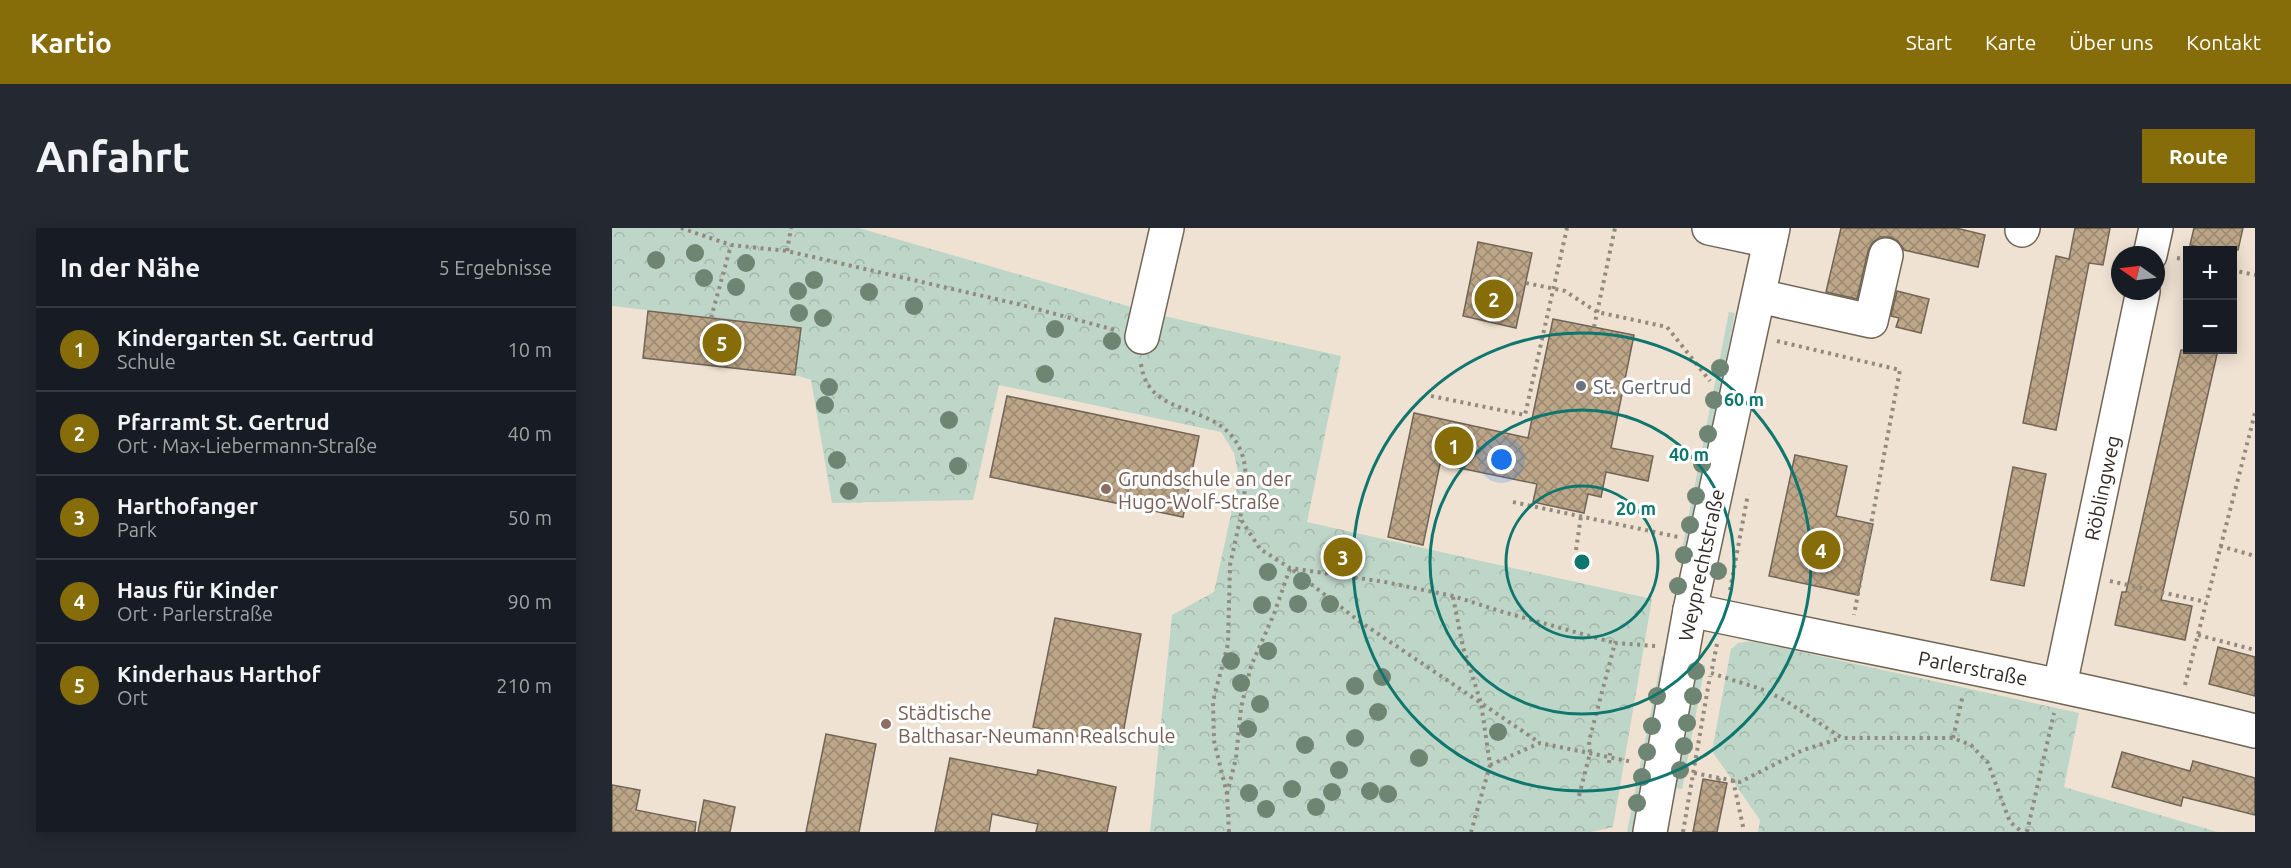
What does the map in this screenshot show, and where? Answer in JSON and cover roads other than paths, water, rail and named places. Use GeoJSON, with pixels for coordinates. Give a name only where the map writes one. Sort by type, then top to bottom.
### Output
{"type":"FeatureCollection","features":[{"type":"Feature","properties":{"kind":"street"},"geometry":{"type":"LineString","coordinates":[[1142,337],[1167,228]]}},
{"type":"Feature","properties":{"kind":"street"},"geometry":{"type":"LineString","coordinates":[[1709,228],[1772,235]]}},
{"type":"Feature","properties":{"kind":"street"},"geometry":{"type":"LineString","coordinates":[[2152,246],[2156,228]]}},
{"type":"Feature","properties":{"kind":"street","name":"Weyprechtstraße"},"geometry":{"type":"LineString","coordinates":[[1650,832],[1690,610],[1773,299],[1772,235]]}},
{"type":"Feature","properties":{"kind":"street"},"geometry":{"type":"LineString","coordinates":[[1773,299],[1871,321],[1886,255]]}},
{"type":"Feature","properties":{"kind":"street","name":"Röblingweg"},"geometry":{"type":"LineString","coordinates":[[2060,685],[2141,300]]}},
{"type":"Feature","properties":{"kind":"street","name":"Parlerstraße"},"geometry":{"type":"LineString","coordinates":[[1690,610],[2060,685],[2255,731]]}},
{"type":"Feature","properties":{"kind":"place","name":"Pfarramt St. Gertrud"},"geometry":{"type":"Point","coordinates":[1494,299]}},
{"type":"Feature","properties":{"kind":"place","name":"Kinderhaus Harthof"},"geometry":{"type":"Point","coordinates":[722,343]}},
{"type":"Feature","properties":{"kind":"place","name":"St. Gertrud"},"geometry":{"type":"Point","coordinates":[1581,386]}},
{"type":"Feature","properties":{"kind":"place","name":"Kindergarten St. Gertrud"},"geometry":{"type":"Point","coordinates":[1454,446]}},
{"type":"Feature","properties":{"kind":"place","name":"Grundschule an der Hugo-Wolf-Straße"},"geometry":{"type":"Point","coordinates":[1106,489]}},
{"type":"Feature","properties":{"kind":"place","name":"Haus für Kinder"},"geometry":{"type":"Point","coordinates":[1821,550]}},
{"type":"Feature","properties":{"kind":"place","name":"Harthofanger"},"geometry":{"type":"Point","coordinates":[1343,557]}},
{"type":"Feature","properties":{"kind":"place","name":"Städtische Balthasar-Neumann Realschule"},"geometry":{"type":"Point","coordinates":[886,724]}}]}
